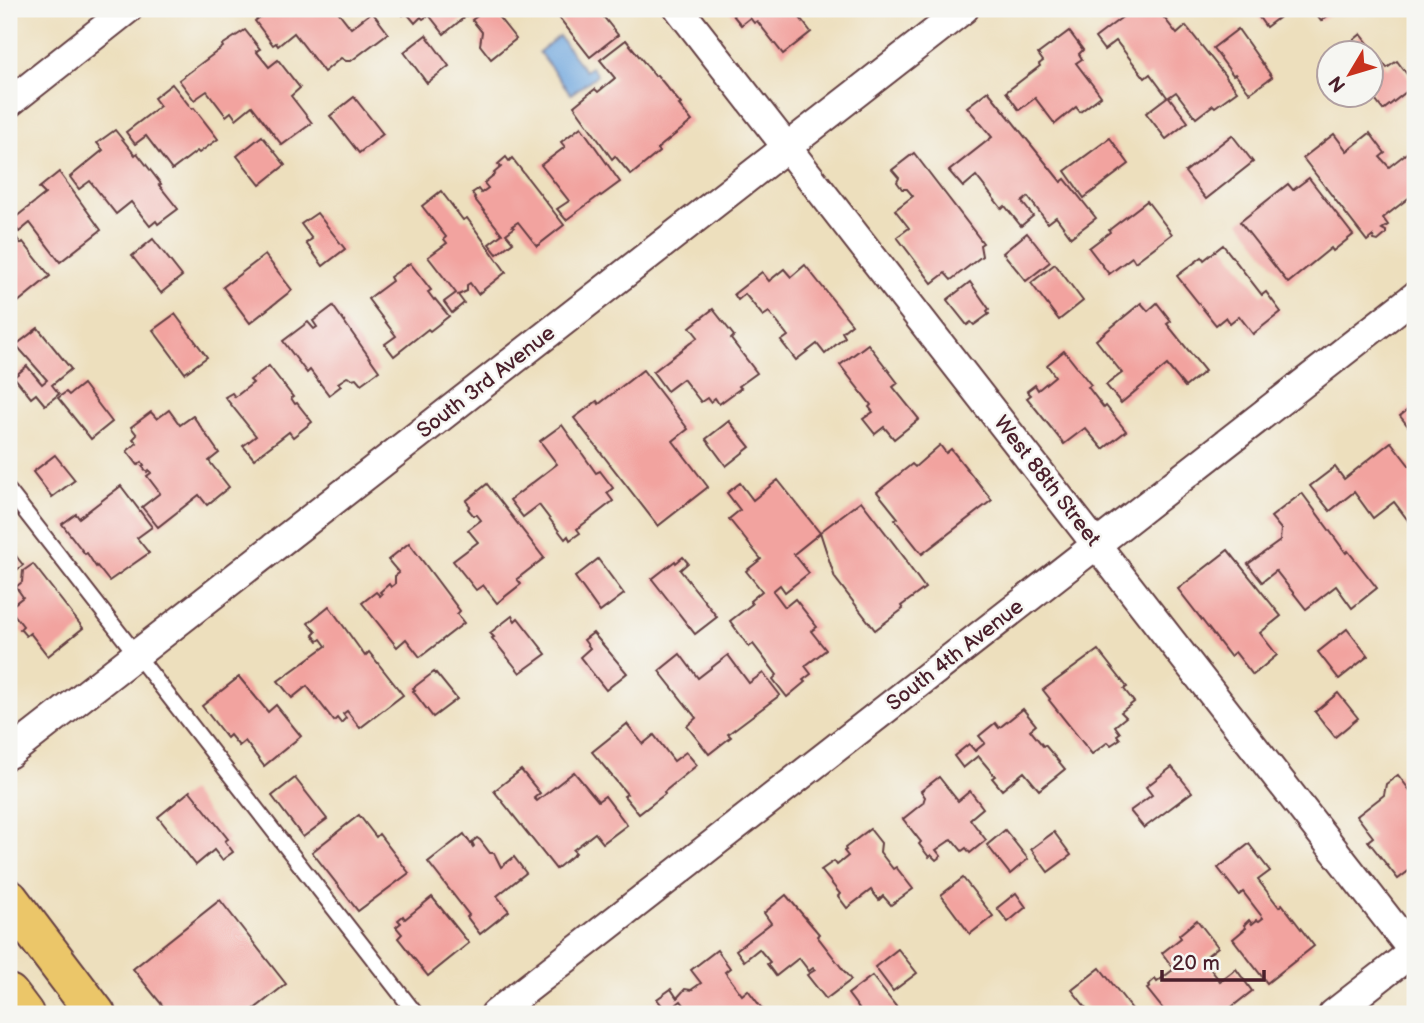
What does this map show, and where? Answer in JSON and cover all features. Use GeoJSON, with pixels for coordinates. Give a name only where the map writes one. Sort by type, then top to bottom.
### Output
{"type":"FeatureCollection","features":[{"type":"Feature","properties":{"kind":"main road"},"geometry":{"type":"LineString","coordinates":[[9,899],[96,1014]]}},
{"type":"Feature","properties":{"kind":"main road"},"geometry":{"type":"LineString","coordinates":[[9,994],[24,1014]]}},
{"type":"Feature","properties":{"kind":"street"},"geometry":{"type":"LineString","coordinates":[[9,103],[128,9]]}},
{"type":"Feature","properties":{"kind":"street","name":"West 88th Street"},"geometry":{"type":"LineString","coordinates":[[679,9],[1415,952]]}},
{"type":"Feature","properties":{"kind":"street","name":"South 3rd Avenue"},"geometry":{"type":"LineString","coordinates":[[9,754],[964,9]]}},
{"type":"Feature","properties":{"kind":"street","name":"South 4th Avenue"},"geometry":{"type":"LineString","coordinates":[[495,1014],[1415,296]]}},
{"type":"Feature","properties":{"kind":"street"},"geometry":{"type":"LineString","coordinates":[[1333,1014],[1415,952]]}},
{"type":"Feature","properties":{"kind":"lane"},"geometry":{"type":"LineString","coordinates":[[9,491],[416,1014]]}},
{"type":"Feature","properties":{"kind":"water"},"geometry":{"type":"Polygon","coordinates":[[[559,36],[585,71],[591,67],[597,75],[571,94],[539,52],[559,36]]]}},
{"type":"Feature","properties":{"kind":"building"},"geometry":{"type":"Polygon","coordinates":[[[271,9],[336,9],[351,28],[372,12],[388,33],[351,61],[341,58],[324,72],[294,33],[278,46],[276,43],[273,45],[255,21],[271,9]]]}},
{"type":"Feature","properties":{"kind":"building"},"geometry":{"type":"Polygon","coordinates":[[[398,9],[472,11],[444,34],[429,15],[423,19],[421,17],[415,23],[406,12],[403,15],[398,9]]]}},
{"type":"Feature","properties":{"kind":"building"},"geometry":{"type":"Polygon","coordinates":[[[478,9],[492,9],[516,39],[491,59],[480,45],[482,32],[472,20],[480,14],[478,9]]]}},
{"type":"Feature","properties":{"kind":"building"},"geometry":{"type":"Polygon","coordinates":[[[601,9],[599,11],[618,35],[590,57],[554,11],[601,9]]]}},
{"type":"Feature","properties":{"kind":"building"},"geometry":{"type":"Polygon","coordinates":[[[728,9],[796,9],[794,10],[811,32],[783,54],[757,21],[754,23],[750,18],[741,25],[728,9]]]}},
{"type":"Feature","properties":{"kind":"building"},"geometry":{"type":"Polygon","coordinates":[[[1126,9],[1157,9],[1177,34],[1186,26],[1237,91],[1196,118],[1176,92],[1169,97],[1188,122],[1166,139],[1146,113],[1167,97],[1150,74],[1145,78],[1116,41],[1104,50],[1095,38],[1129,12],[1126,9]]]}},
{"type":"Feature","properties":{"kind":"building"},"geometry":{"type":"Polygon","coordinates":[[[1253,9],[1290,9],[1266,27],[1253,9]]]}},
{"type":"Feature","properties":{"kind":"building"},"geometry":{"type":"Polygon","coordinates":[[[1312,9],[1336,9],[1321,21],[1312,9]]]}},
{"type":"Feature","properties":{"kind":"building"},"geometry":{"type":"Polygon","coordinates":[[[1238,29],[1272,77],[1250,93],[1213,48],[1238,29]]]}},
{"type":"Feature","properties":{"kind":"building"},"geometry":{"type":"Polygon","coordinates":[[[245,30],[260,49],[256,51],[269,67],[278,60],[300,88],[291,96],[312,123],[282,145],[252,106],[236,119],[231,112],[226,116],[207,91],[194,100],[179,80],[245,30]]]}},
{"type":"Feature","properties":{"kind":"building"},"geometry":{"type":"Polygon","coordinates":[[[1069,31],[1083,50],[1079,54],[1082,59],[1076,63],[1101,96],[1080,112],[1076,107],[1055,124],[1035,98],[1019,110],[1006,92],[1040,66],[1043,61],[1038,54],[1069,31]]]}},
{"type":"Feature","properties":{"kind":"building"},"geometry":{"type":"Polygon","coordinates":[[[426,35],[449,66],[427,83],[404,52],[426,35]]]}},
{"type":"Feature","properties":{"kind":"building"},"geometry":{"type":"Polygon","coordinates":[[[626,40],[681,104],[679,105],[692,121],[657,149],[659,152],[631,175],[615,156],[612,159],[574,106],[595,89],[598,92],[615,78],[600,60],[626,40]]]}},
{"type":"Feature","properties":{"kind":"building"},"geometry":{"type":"Polygon","coordinates":[[[1397,61],[1415,85],[1386,108],[1386,67],[1397,61]]]}},
{"type":"Feature","properties":{"kind":"building"},"geometry":{"type":"Polygon","coordinates":[[[172,84],[218,139],[172,170],[146,136],[135,144],[126,132],[160,106],[154,98],[172,84]]]}},
{"type":"Feature","properties":{"kind":"building"},"geometry":{"type":"Polygon","coordinates":[[[988,91],[1061,182],[1065,179],[1096,218],[1071,237],[1056,217],[1048,223],[1028,197],[1022,202],[1033,216],[1021,226],[1005,206],[1002,209],[976,176],[963,187],[949,171],[992,137],[967,107],[988,91]]]}},
{"type":"Feature","properties":{"kind":"building"},"geometry":{"type":"Polygon","coordinates":[[[354,97],[383,134],[359,153],[330,116],[354,97]]]}},
{"type":"Feature","properties":{"kind":"building"},"geometry":{"type":"Polygon","coordinates":[[[581,127],[620,182],[566,220],[557,209],[569,201],[541,165],[565,147],[561,142],[581,127]]]}},
{"type":"Feature","properties":{"kind":"building"},"geometry":{"type":"Polygon","coordinates":[[[115,130],[135,155],[137,153],[178,209],[158,224],[156,221],[150,226],[131,202],[116,214],[90,181],[79,189],[70,177],[103,150],[97,143],[115,130]]]}},
{"type":"Feature","properties":{"kind":"building"},"geometry":{"type":"Polygon","coordinates":[[[1370,133],[1385,153],[1380,157],[1389,167],[1413,148],[1415,152],[1415,193],[1383,218],[1388,225],[1382,229],[1386,234],[1378,241],[1374,240],[1373,236],[1367,241],[1303,158],[1334,134],[1347,151],[1370,133]]]}},
{"type":"Feature","properties":{"kind":"building"},"geometry":{"type":"Polygon","coordinates":[[[1232,135],[1253,162],[1206,199],[1185,172],[1232,135]]]}},
{"type":"Feature","properties":{"kind":"building"},"geometry":{"type":"Polygon","coordinates":[[[262,136],[285,165],[260,185],[237,156],[262,136]]]}},
{"type":"Feature","properties":{"kind":"building"},"geometry":{"type":"Polygon","coordinates":[[[1110,138],[1129,164],[1084,198],[1065,171],[1110,138]]]}},
{"type":"Feature","properties":{"kind":"building"},"geometry":{"type":"Polygon","coordinates":[[[914,153],[983,243],[980,245],[982,256],[951,280],[945,273],[932,283],[897,237],[909,228],[895,210],[913,196],[907,189],[902,189],[897,182],[899,178],[892,170],[914,153]]]}},
{"type":"Feature","properties":{"kind":"building"},"geometry":{"type":"Polygon","coordinates":[[[506,157],[509,161],[512,158],[564,225],[537,246],[518,222],[506,234],[513,242],[497,254],[489,244],[502,234],[472,193],[478,189],[481,193],[488,188],[484,183],[501,167],[498,164],[506,157]]]}},
{"type":"Feature","properties":{"kind":"building"},"geometry":{"type":"Polygon","coordinates":[[[59,172],[101,230],[60,262],[30,223],[19,232],[11,221],[45,194],[39,188],[59,172]]]}},
{"type":"Feature","properties":{"kind":"building"},"geometry":{"type":"Polygon","coordinates":[[[1309,178],[1353,235],[1333,251],[1331,248],[1288,283],[1240,222],[1288,184],[1293,190],[1309,178]]]}},
{"type":"Feature","properties":{"kind":"building"},"geometry":{"type":"Polygon","coordinates":[[[441,191],[463,220],[467,218],[506,272],[478,294],[470,283],[467,285],[467,291],[458,295],[464,303],[452,313],[444,302],[456,293],[428,257],[447,243],[444,239],[446,237],[422,206],[441,191]]]}},
{"type":"Feature","properties":{"kind":"building"},"geometry":{"type":"Polygon","coordinates":[[[1147,201],[1172,234],[1135,262],[1132,257],[1109,274],[1089,248],[1147,201]]]}},
{"type":"Feature","properties":{"kind":"building"},"geometry":{"type":"Polygon","coordinates":[[[317,213],[345,249],[323,266],[306,243],[312,239],[301,224],[317,213]]]}},
{"type":"Feature","properties":{"kind":"building"},"geometry":{"type":"Polygon","coordinates":[[[9,227],[50,276],[18,302],[13,296],[9,299],[9,227]]]}},
{"type":"Feature","properties":{"kind":"building"},"geometry":{"type":"Polygon","coordinates":[[[1027,233],[1050,262],[1026,281],[1003,253],[1027,233]]]}},
{"type":"Feature","properties":{"kind":"building"},"geometry":{"type":"Polygon","coordinates":[[[153,239],[182,276],[161,293],[132,256],[153,239]]]}},
{"type":"Feature","properties":{"kind":"building"},"geometry":{"type":"Polygon","coordinates":[[[1223,245],[1262,295],[1266,292],[1281,312],[1253,334],[1239,316],[1230,323],[1226,317],[1216,325],[1177,276],[1223,245]]]}},
{"type":"Feature","properties":{"kind":"building"},"geometry":{"type":"Polygon","coordinates":[[[265,255],[292,290],[250,323],[223,287],[265,255]]]}},
{"type":"Feature","properties":{"kind":"building"},"geometry":{"type":"Polygon","coordinates":[[[410,263],[431,290],[428,292],[449,316],[394,356],[385,344],[396,336],[368,299],[392,281],[390,277],[410,263]]]}},
{"type":"Feature","properties":{"kind":"building"},"geometry":{"type":"Polygon","coordinates":[[[1055,264],[1083,301],[1059,320],[1031,283],[1055,264]]]}},
{"type":"Feature","properties":{"kind":"building"},"geometry":{"type":"Polygon","coordinates":[[[805,265],[852,324],[842,332],[845,337],[825,354],[817,344],[796,360],[781,341],[788,336],[769,312],[763,316],[745,294],[738,300],[734,294],[762,272],[769,281],[784,269],[791,277],[805,265]]]}},
{"type":"Feature","properties":{"kind":"building"},"geometry":{"type":"Polygon","coordinates":[[[970,282],[989,309],[989,314],[974,325],[971,322],[967,325],[947,300],[970,282]]]}},
{"type":"Feature","properties":{"kind":"building"},"geometry":{"type":"Polygon","coordinates":[[[1141,303],[1148,311],[1157,303],[1171,321],[1167,324],[1205,371],[1185,387],[1167,365],[1121,403],[1106,385],[1122,373],[1096,340],[1141,303]]]}},
{"type":"Feature","properties":{"kind":"building"},"geometry":{"type":"Polygon","coordinates":[[[333,306],[379,371],[361,384],[356,378],[347,377],[338,383],[341,386],[329,395],[310,370],[307,373],[283,341],[308,322],[314,329],[317,327],[313,321],[333,306]]]}},
{"type":"Feature","properties":{"kind":"building"},"geometry":{"type":"Polygon","coordinates":[[[713,309],[734,336],[731,339],[757,373],[719,404],[715,398],[710,402],[707,398],[701,402],[683,379],[667,391],[653,372],[698,337],[690,327],[713,309]]]}},
{"type":"Feature","properties":{"kind":"building"},"geometry":{"type":"Polygon","coordinates":[[[175,314],[207,357],[185,373],[153,330],[175,314]]]}},
{"type":"Feature","properties":{"kind":"building"},"geometry":{"type":"Polygon","coordinates":[[[38,328],[71,369],[52,385],[59,394],[45,405],[36,394],[31,398],[14,377],[27,366],[42,384],[47,380],[16,345],[38,328]]]}},
{"type":"Feature","properties":{"kind":"building"},"geometry":{"type":"Polygon","coordinates":[[[868,344],[898,383],[893,387],[919,419],[894,439],[884,427],[875,434],[863,419],[873,412],[869,407],[871,405],[840,365],[868,344]]]}},
{"type":"Feature","properties":{"kind":"building"},"geometry":{"type":"Polygon","coordinates":[[[1064,351],[1091,385],[1088,387],[1104,408],[1106,406],[1126,431],[1103,449],[1085,428],[1064,444],[1027,398],[1031,395],[1027,391],[1035,385],[1038,390],[1055,376],[1047,365],[1064,351]]]}},
{"type":"Feature","properties":{"kind":"building"},"geometry":{"type":"Polygon","coordinates":[[[269,366],[293,397],[291,398],[295,404],[297,403],[312,422],[293,437],[289,432],[254,459],[243,446],[256,436],[225,397],[232,393],[235,397],[253,383],[250,380],[269,366]]]}},
{"type":"Feature","properties":{"kind":"building"},"geometry":{"type":"Polygon","coordinates":[[[643,370],[688,429],[673,441],[708,487],[658,526],[574,418],[597,401],[599,404],[643,370]]]}},
{"type":"Feature","properties":{"kind":"building"},"geometry":{"type":"Polygon","coordinates":[[[83,384],[112,422],[91,439],[58,398],[66,392],[69,395],[83,384]]]}},
{"type":"Feature","properties":{"kind":"building"},"geometry":{"type":"Polygon","coordinates":[[[1415,404],[1415,435],[1400,416],[1415,404]]]}},
{"type":"Feature","properties":{"kind":"building"},"geometry":{"type":"Polygon","coordinates":[[[169,410],[180,425],[193,416],[219,453],[209,461],[229,487],[207,505],[199,495],[158,527],[142,507],[160,493],[147,476],[151,473],[149,470],[147,472],[142,462],[138,465],[127,451],[137,443],[133,439],[137,435],[131,427],[151,412],[157,419],[169,410]]]}},
{"type":"Feature","properties":{"kind":"building"},"geometry":{"type":"Polygon","coordinates":[[[729,421],[750,447],[726,466],[706,439],[729,421]]]}},
{"type":"Feature","properties":{"kind":"building"},"geometry":{"type":"Polygon","coordinates":[[[562,425],[596,473],[600,471],[613,488],[607,493],[613,501],[577,529],[580,533],[570,540],[568,536],[565,539],[539,505],[523,517],[510,500],[557,464],[540,441],[562,425]]]}},
{"type":"Feature","properties":{"kind":"building"},"geometry":{"type":"Polygon","coordinates":[[[1391,442],[1415,473],[1413,527],[1394,502],[1373,518],[1354,492],[1330,511],[1310,486],[1335,467],[1344,479],[1391,442]]]}},
{"type":"Feature","properties":{"kind":"building"},"geometry":{"type":"Polygon","coordinates":[[[940,445],[946,453],[951,449],[992,500],[922,554],[877,492],[912,464],[915,467],[940,445]]]}},
{"type":"Feature","properties":{"kind":"building"},"geometry":{"type":"Polygon","coordinates":[[[55,455],[75,480],[52,497],[33,472],[55,455]]]}},
{"type":"Feature","properties":{"kind":"building"},"geometry":{"type":"Polygon","coordinates":[[[778,480],[820,533],[794,554],[809,573],[785,592],[780,585],[773,591],[785,607],[795,599],[817,627],[811,631],[826,650],[805,666],[811,674],[787,697],[773,679],[777,675],[753,644],[749,647],[730,621],[752,604],[750,601],[762,591],[746,571],[761,559],[729,519],[740,510],[727,493],[740,483],[753,500],[778,480]]]}},
{"type":"Feature","properties":{"kind":"building"},"geometry":{"type":"Polygon","coordinates":[[[487,484],[544,558],[517,579],[521,584],[497,603],[483,585],[476,590],[453,561],[478,542],[468,530],[481,520],[468,509],[470,506],[466,501],[487,484]]]}},
{"type":"Feature","properties":{"kind":"building"},"geometry":{"type":"Polygon","coordinates":[[[121,486],[152,527],[137,538],[149,553],[109,581],[62,524],[76,514],[79,518],[121,486]]]}},
{"type":"Feature","properties":{"kind":"building"},"geometry":{"type":"Polygon","coordinates":[[[1302,493],[1346,553],[1348,551],[1377,588],[1352,608],[1336,586],[1306,609],[1276,571],[1262,582],[1248,564],[1280,541],[1281,529],[1271,517],[1302,493]]]}},
{"type":"Feature","properties":{"kind":"building"},"geometry":{"type":"Polygon","coordinates":[[[861,501],[925,588],[875,630],[835,578],[820,532],[861,501]]]}},
{"type":"Feature","properties":{"kind":"building"},"geometry":{"type":"Polygon","coordinates":[[[409,543],[460,611],[457,614],[464,623],[420,657],[406,639],[397,647],[362,603],[376,592],[380,596],[380,592],[389,584],[391,587],[395,584],[395,576],[399,573],[388,560],[409,543]]]}},
{"type":"Feature","properties":{"kind":"building"},"geometry":{"type":"Polygon","coordinates":[[[9,547],[23,565],[9,576],[9,547]]]}},
{"type":"Feature","properties":{"kind":"building"},"geometry":{"type":"Polygon","coordinates":[[[1228,550],[1281,616],[1260,633],[1277,655],[1253,675],[1235,652],[1230,656],[1178,589],[1228,550]]]}},
{"type":"Feature","properties":{"kind":"building"},"geometry":{"type":"Polygon","coordinates":[[[683,557],[688,563],[680,570],[717,617],[695,634],[652,579],[683,557]]]}},
{"type":"Feature","properties":{"kind":"building"},"geometry":{"type":"Polygon","coordinates":[[[598,559],[624,594],[600,612],[575,577],[598,559]]]}},
{"type":"Feature","properties":{"kind":"building"},"geometry":{"type":"Polygon","coordinates":[[[33,564],[83,628],[48,656],[30,633],[26,636],[20,629],[23,626],[9,608],[23,597],[16,587],[22,582],[23,571],[33,564]]]}},
{"type":"Feature","properties":{"kind":"building"},"geometry":{"type":"Polygon","coordinates":[[[329,606],[365,656],[369,652],[403,695],[360,728],[347,711],[343,714],[346,718],[341,723],[337,718],[334,721],[307,686],[292,698],[278,681],[326,646],[321,639],[318,641],[313,635],[316,632],[308,623],[329,606]]]}},
{"type":"Feature","properties":{"kind":"building"},"geometry":{"type":"Polygon","coordinates":[[[512,616],[515,621],[518,618],[546,654],[520,673],[490,633],[512,616]]]}},
{"type":"Feature","properties":{"kind":"building"},"geometry":{"type":"Polygon","coordinates":[[[1347,629],[1368,656],[1339,679],[1318,652],[1347,629]]]}},
{"type":"Feature","properties":{"kind":"building"},"geometry":{"type":"Polygon","coordinates":[[[593,633],[627,673],[606,690],[580,657],[590,648],[584,640],[593,633]]]}},
{"type":"Feature","properties":{"kind":"building"},"geometry":{"type":"Polygon","coordinates":[[[1098,650],[1127,687],[1124,689],[1134,702],[1121,712],[1126,717],[1115,726],[1120,733],[1117,735],[1120,739],[1111,745],[1108,742],[1092,754],[1043,690],[1098,650]]]}},
{"type":"Feature","properties":{"kind":"building"},"geometry":{"type":"Polygon","coordinates":[[[680,654],[698,678],[728,655],[749,683],[763,673],[780,695],[728,734],[731,737],[709,754],[687,726],[696,718],[659,671],[680,654]]]}},
{"type":"Feature","properties":{"kind":"building"},"geometry":{"type":"Polygon","coordinates":[[[434,672],[457,699],[433,717],[413,688],[434,672]]]}},
{"type":"Feature","properties":{"kind":"building"},"geometry":{"type":"Polygon","coordinates":[[[239,677],[268,712],[276,705],[301,736],[264,766],[245,741],[239,746],[230,735],[227,738],[202,706],[239,677]]]}},
{"type":"Feature","properties":{"kind":"building"},"geometry":{"type":"Polygon","coordinates":[[[1338,693],[1358,718],[1335,737],[1315,712],[1338,693]]]}},
{"type":"Feature","properties":{"kind":"building"},"geometry":{"type":"Polygon","coordinates":[[[1023,709],[1036,725],[1030,730],[1065,769],[1039,790],[1024,772],[1002,790],[992,778],[995,776],[978,756],[963,768],[954,756],[969,744],[975,751],[985,743],[979,736],[995,723],[999,728],[1023,709]]]}},
{"type":"Feature","properties":{"kind":"building"},"geometry":{"type":"Polygon","coordinates":[[[627,724],[643,744],[654,735],[674,761],[686,752],[697,765],[639,814],[624,796],[627,794],[592,752],[627,724]]]}},
{"type":"Feature","properties":{"kind":"building"},"geometry":{"type":"Polygon","coordinates":[[[1172,767],[1192,792],[1144,828],[1130,811],[1152,795],[1146,787],[1172,767]]]}},
{"type":"Feature","properties":{"kind":"building"},"geometry":{"type":"Polygon","coordinates":[[[521,770],[540,793],[534,798],[537,801],[574,772],[598,801],[605,796],[627,825],[603,843],[595,833],[573,850],[576,853],[556,869],[494,791],[521,770]]]}},
{"type":"Feature","properties":{"kind":"building"},"geometry":{"type":"Polygon","coordinates":[[[1398,775],[1415,797],[1415,866],[1398,879],[1368,841],[1373,837],[1357,816],[1384,795],[1386,784],[1398,775]]]}},
{"type":"Feature","properties":{"kind":"building"},"geometry":{"type":"Polygon","coordinates":[[[939,777],[958,801],[970,791],[983,808],[970,819],[986,840],[970,853],[966,848],[962,851],[952,839],[936,850],[941,856],[936,860],[931,855],[929,857],[903,819],[923,803],[925,797],[921,791],[939,777]]]}},
{"type":"Feature","properties":{"kind":"building"},"geometry":{"type":"Polygon","coordinates":[[[295,778],[327,819],[303,837],[272,796],[295,778]]]}},
{"type":"Feature","properties":{"kind":"building"},"geometry":{"type":"Polygon","coordinates":[[[190,791],[228,839],[225,841],[233,852],[222,860],[214,850],[196,865],[158,817],[190,791]]]}},
{"type":"Feature","properties":{"kind":"building"},"geometry":{"type":"Polygon","coordinates":[[[359,815],[376,837],[379,834],[409,873],[358,911],[312,852],[359,815]]]}},
{"type":"Feature","properties":{"kind":"building"},"geometry":{"type":"Polygon","coordinates":[[[870,829],[881,843],[880,852],[913,889],[891,905],[883,896],[879,900],[871,890],[847,908],[838,896],[840,894],[821,870],[834,861],[837,865],[848,856],[845,848],[870,829]]]}},
{"type":"Feature","properties":{"kind":"building"},"geometry":{"type":"Polygon","coordinates":[[[1005,830],[1028,859],[1010,874],[987,845],[1005,830]]]}},
{"type":"Feature","properties":{"kind":"building"},"geometry":{"type":"Polygon","coordinates":[[[1054,832],[1071,855],[1048,872],[1031,849],[1054,832]]]}},
{"type":"Feature","properties":{"kind":"building"},"geometry":{"type":"Polygon","coordinates":[[[464,834],[473,847],[472,842],[477,838],[480,840],[490,853],[494,853],[501,867],[514,857],[526,873],[497,896],[509,911],[480,934],[467,917],[469,915],[428,862],[464,834]]]}},
{"type":"Feature","properties":{"kind":"building"},"geometry":{"type":"Polygon","coordinates":[[[1249,844],[1270,871],[1258,880],[1279,907],[1282,904],[1314,946],[1267,983],[1233,939],[1246,928],[1244,925],[1249,920],[1252,924],[1263,918],[1243,892],[1239,895],[1218,868],[1249,844]]]}},
{"type":"Feature","properties":{"kind":"building"},"geometry":{"type":"Polygon","coordinates":[[[963,878],[993,916],[970,934],[941,895],[963,878]]]}},
{"type":"Feature","properties":{"kind":"building"},"geometry":{"type":"Polygon","coordinates":[[[1016,893],[1026,907],[1008,922],[997,908],[1016,893]]]}},
{"type":"Feature","properties":{"kind":"building"},"geometry":{"type":"Polygon","coordinates":[[[786,895],[819,934],[817,936],[851,980],[826,999],[807,975],[815,970],[813,968],[809,971],[799,958],[776,976],[767,964],[770,962],[759,949],[744,961],[736,950],[771,923],[764,913],[786,895]]]}},
{"type":"Feature","properties":{"kind":"building"},"geometry":{"type":"Polygon","coordinates":[[[432,897],[469,943],[428,976],[398,938],[402,934],[396,927],[401,923],[398,920],[403,916],[405,919],[432,897]]]}},
{"type":"Feature","properties":{"kind":"building"},"geometry":{"type":"Polygon","coordinates":[[[220,900],[286,984],[248,1014],[163,1014],[167,1011],[133,969],[220,900]]]}},
{"type":"Feature","properties":{"kind":"building"},"geometry":{"type":"Polygon","coordinates":[[[1197,920],[1218,947],[1200,961],[1205,968],[1208,966],[1220,981],[1236,969],[1252,991],[1224,1013],[1221,1009],[1215,1014],[1167,1014],[1147,989],[1150,987],[1148,985],[1155,979],[1157,982],[1174,969],[1162,953],[1181,938],[1179,935],[1197,920]]]}},
{"type":"Feature","properties":{"kind":"building"},"geometry":{"type":"Polygon","coordinates":[[[898,949],[917,973],[893,991],[875,967],[898,949]]]}},
{"type":"Feature","properties":{"kind":"building"},"geometry":{"type":"Polygon","coordinates":[[[717,950],[730,968],[725,972],[742,995],[748,990],[763,1010],[758,1014],[709,1014],[706,1009],[699,1014],[691,1014],[681,1001],[667,1012],[657,999],[671,989],[677,998],[685,989],[691,990],[701,983],[691,970],[717,950]]]}},
{"type":"Feature","properties":{"kind":"building"},"geometry":{"type":"Polygon","coordinates":[[[1100,968],[1136,1014],[1091,1014],[1072,990],[1100,968]]]}},
{"type":"Feature","properties":{"kind":"building"},"geometry":{"type":"Polygon","coordinates":[[[872,976],[902,1014],[863,1014],[848,994],[872,976]]]}}]}
